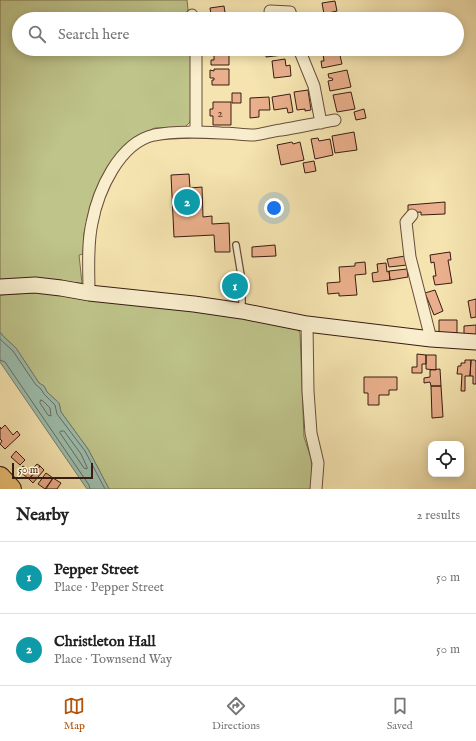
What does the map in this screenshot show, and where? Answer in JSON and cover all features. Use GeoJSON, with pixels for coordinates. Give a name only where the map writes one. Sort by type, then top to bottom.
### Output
{"type":"FeatureCollection","features":[{"type":"Feature","properties":{"kind":"highway"},"geometry":{"type":"LineString","coordinates":[[0,477],[11,489]]}},
{"type":"Feature","properties":{"kind":"street"},"geometry":{"type":"LineString","coordinates":[[270,11],[290,12]]}},
{"type":"Feature","properties":{"kind":"street"},"geometry":{"type":"LineString","coordinates":[[196,56],[196,132]]}},
{"type":"Feature","properties":{"kind":"street"},"geometry":{"type":"LineString","coordinates":[[302,56],[314,86],[321,123]]}},
{"type":"Feature","properties":{"kind":"street"},"geometry":{"type":"LineString","coordinates":[[89,293],[89,245],[92,223],[105,184],[115,165],[126,152],[136,144],[153,135],[196,132],[255,135],[335,120]]}},
{"type":"Feature","properties":{"kind":"street"},"geometry":{"type":"LineString","coordinates":[[412,215],[406,222],[410,257],[431,339]]}},
{"type":"Feature","properties":{"kind":"street"},"geometry":{"type":"LineString","coordinates":[[0,287],[35,285],[89,293],[194,304],[242,311],[308,324],[431,339],[476,342]]}},
{"type":"Feature","properties":{"kind":"street"},"geometry":{"type":"LineString","coordinates":[[308,324],[308,391],[311,433],[318,463],[316,489]]}},
{"type":"Feature","properties":{"kind":"lane"},"geometry":{"type":"LineString","coordinates":[[236,245],[242,282],[242,311]]}},
{"type":"Feature","properties":{"kind":"green space"},"geometry":{"type":"Polygon","coordinates":[[[0,0],[187,0],[188,12],[12,12],[12,56],[193,56],[191,113],[190,122],[185,127],[155,128],[137,136],[123,147],[107,168],[96,190],[84,233],[83,254],[79,255],[82,283],[0,282],[0,0]]]}},
{"type":"Feature","properties":{"kind":"green space"},"geometry":{"type":"Polygon","coordinates":[[[44,292],[267,321],[297,328],[300,333],[304,437],[311,458],[312,468],[311,489],[109,489],[88,449],[61,412],[59,403],[47,392],[44,386],[39,383],[16,348],[0,332],[0,295],[44,292]]]}},
{"type":"Feature","properties":{"kind":"water"},"geometry":{"type":"Polygon","coordinates":[[[0,332],[16,348],[39,383],[44,386],[47,392],[59,403],[61,412],[88,449],[109,489],[87,489],[0,362],[0,332]]]}},
{"type":"Feature","properties":{"kind":"building"},"geometry":{"type":"Polygon","coordinates":[[[335,1],[337,11],[324,12],[322,3],[335,1]]]}},
{"type":"Feature","properties":{"kind":"building"},"geometry":{"type":"Polygon","coordinates":[[[224,6],[225,12],[211,12],[210,8],[224,6]]]}},
{"type":"Feature","properties":{"kind":"building"},"geometry":{"type":"Polygon","coordinates":[[[214,56],[229,56],[229,65],[211,65],[211,60],[214,60],[214,56]]]}},
{"type":"Feature","properties":{"kind":"building"},"geometry":{"type":"Polygon","coordinates":[[[323,56],[340,56],[342,64],[322,68],[321,61],[324,61],[323,56]]]}},
{"type":"Feature","properties":{"kind":"building"},"geometry":{"type":"Polygon","coordinates":[[[285,59],[286,66],[290,65],[291,76],[274,78],[272,61],[285,59]]]}},
{"type":"Feature","properties":{"kind":"building"},"geometry":{"type":"Polygon","coordinates":[[[214,69],[229,69],[229,85],[212,85],[212,80],[214,80],[214,78],[210,78],[210,70],[214,71],[214,69]]]}},
{"type":"Feature","properties":{"kind":"building"},"geometry":{"type":"Polygon","coordinates":[[[347,70],[351,87],[330,91],[328,81],[333,80],[332,78],[329,78],[328,74],[347,70]]]}},
{"type":"Feature","properties":{"kind":"building"},"geometry":{"type":"Polygon","coordinates":[[[308,90],[311,110],[297,110],[294,92],[308,90]]]}},
{"type":"Feature","properties":{"kind":"building"},"geometry":{"type":"Polygon","coordinates":[[[351,92],[355,109],[337,112],[333,95],[351,92]]]}},
{"type":"Feature","properties":{"kind":"building"},"geometry":{"type":"Polygon","coordinates":[[[232,93],[241,93],[241,103],[232,103],[232,93]]]}},
{"type":"Feature","properties":{"kind":"building"},"geometry":{"type":"Polygon","coordinates":[[[290,94],[293,112],[288,113],[287,108],[274,110],[272,97],[290,94]]]}},
{"type":"Feature","properties":{"kind":"building"},"geometry":{"type":"Polygon","coordinates":[[[269,97],[270,110],[259,110],[259,117],[250,118],[250,98],[269,97]]]}},
{"type":"Feature","properties":{"kind":"building"},"geometry":{"type":"Polygon","coordinates":[[[213,102],[231,102],[231,125],[213,125],[213,116],[210,116],[210,109],[213,109],[213,102]]]}},
{"type":"Feature","properties":{"kind":"building"},"geometry":{"type":"Polygon","coordinates":[[[364,109],[366,118],[356,120],[354,112],[364,109]]]}},
{"type":"Feature","properties":{"kind":"building"},"geometry":{"type":"Polygon","coordinates":[[[354,132],[357,150],[335,153],[332,136],[354,132]]]}},
{"type":"Feature","properties":{"kind":"building"},"geometry":{"type":"Polygon","coordinates":[[[318,138],[319,141],[330,139],[333,155],[315,159],[311,139],[318,138]]]}},
{"type":"Feature","properties":{"kind":"building"},"geometry":{"type":"Polygon","coordinates":[[[292,142],[293,144],[300,142],[304,160],[281,165],[277,145],[292,142]]]}},
{"type":"Feature","properties":{"kind":"building"},"geometry":{"type":"Polygon","coordinates":[[[314,161],[316,171],[305,173],[303,163],[314,161]]]}},
{"type":"Feature","properties":{"kind":"building"},"geometry":{"type":"Polygon","coordinates":[[[189,174],[190,188],[202,187],[203,217],[212,216],[212,224],[229,223],[230,252],[215,252],[214,235],[174,237],[171,175],[189,174]]]}},
{"type":"Feature","properties":{"kind":"building"},"geometry":{"type":"Polygon","coordinates":[[[445,202],[445,214],[421,215],[421,212],[408,213],[408,205],[445,202]]]}},
{"type":"Feature","properties":{"kind":"building"},"geometry":{"type":"Polygon","coordinates":[[[275,245],[276,256],[252,257],[252,247],[275,245]]]}},
{"type":"Feature","properties":{"kind":"building"},"geometry":{"type":"Polygon","coordinates":[[[450,252],[451,260],[448,260],[452,283],[435,285],[433,276],[436,276],[434,262],[431,263],[430,255],[450,252]]]}},
{"type":"Feature","properties":{"kind":"building"},"geometry":{"type":"Polygon","coordinates":[[[405,256],[407,265],[389,267],[387,259],[405,256]]]}},
{"type":"Feature","properties":{"kind":"building"},"geometry":{"type":"Polygon","coordinates":[[[365,262],[366,274],[355,275],[357,295],[339,296],[339,293],[328,294],[327,283],[340,282],[339,267],[355,266],[355,263],[365,262]]]}},
{"type":"Feature","properties":{"kind":"building"},"geometry":{"type":"Polygon","coordinates":[[[386,263],[390,280],[373,282],[372,273],[378,272],[377,264],[386,263]]]}},
{"type":"Feature","properties":{"kind":"building"},"geometry":{"type":"Polygon","coordinates":[[[407,269],[408,277],[390,280],[389,271],[407,269]]]}},
{"type":"Feature","properties":{"kind":"building"},"geometry":{"type":"Polygon","coordinates":[[[435,290],[443,311],[434,315],[425,293],[435,290]]]}},
{"type":"Feature","properties":{"kind":"building"},"geometry":{"type":"Polygon","coordinates":[[[476,299],[476,317],[471,318],[468,301],[476,299]]]}},
{"type":"Feature","properties":{"kind":"building"},"geometry":{"type":"Polygon","coordinates":[[[439,320],[457,320],[457,333],[439,333],[439,320]]]}},
{"type":"Feature","properties":{"kind":"building"},"geometry":{"type":"Polygon","coordinates":[[[476,325],[476,335],[464,335],[464,326],[476,325]]]}},
{"type":"Feature","properties":{"kind":"building"},"geometry":{"type":"Polygon","coordinates":[[[417,354],[426,355],[426,364],[422,364],[422,373],[412,373],[412,367],[417,367],[417,354]]]}},
{"type":"Feature","properties":{"kind":"building"},"geometry":{"type":"Polygon","coordinates":[[[426,355],[436,355],[436,370],[426,369],[426,355]]]}},
{"type":"Feature","properties":{"kind":"building"},"geometry":{"type":"Polygon","coordinates":[[[465,360],[471,360],[470,376],[465,376],[465,391],[461,391],[462,374],[457,374],[458,366],[461,366],[461,363],[465,363],[465,360]]]}},
{"type":"Feature","properties":{"kind":"building"},"geometry":{"type":"Polygon","coordinates":[[[471,360],[475,360],[476,362],[476,384],[473,384],[473,376],[470,376],[471,360]]]}},
{"type":"Feature","properties":{"kind":"building"},"geometry":{"type":"Polygon","coordinates":[[[440,369],[441,386],[431,386],[430,382],[424,383],[424,378],[430,377],[430,370],[440,369]]]}},
{"type":"Feature","properties":{"kind":"building"},"geometry":{"type":"Polygon","coordinates":[[[364,377],[397,377],[397,390],[389,390],[389,395],[379,395],[379,405],[368,405],[368,393],[364,393],[364,377]]]}},
{"type":"Feature","properties":{"kind":"building"},"geometry":{"type":"Polygon","coordinates":[[[431,386],[441,386],[443,417],[432,418],[431,386]]]}},
{"type":"Feature","properties":{"kind":"building"},"geometry":{"type":"Polygon","coordinates":[[[5,425],[13,435],[17,431],[20,435],[5,449],[0,444],[2,441],[0,439],[0,427],[1,429],[5,425]]]}},
{"type":"Feature","properties":{"kind":"building"},"geometry":{"type":"Polygon","coordinates":[[[16,451],[25,460],[20,465],[11,457],[16,451]]]}},
{"type":"Feature","properties":{"kind":"building"},"geometry":{"type":"Polygon","coordinates":[[[37,464],[40,466],[29,479],[19,471],[23,466],[30,471],[37,464]]]}},
{"type":"Feature","properties":{"kind":"building"},"geometry":{"type":"Polygon","coordinates":[[[40,466],[44,470],[33,483],[29,479],[40,466]]]}},
{"type":"Feature","properties":{"kind":"building"},"geometry":{"type":"Polygon","coordinates":[[[46,473],[53,478],[45,489],[38,484],[46,473]]]}},
{"type":"Feature","properties":{"kind":"building"},"geometry":{"type":"Polygon","coordinates":[[[53,478],[61,483],[57,489],[46,489],[53,478]]]}},
{"type":"Feature","properties":{"kind":"place","name":"Christleton Hall"},"geometry":{"type":"Point","coordinates":[187,202]}},
{"type":"Feature","properties":{"kind":"place","name":"Pepper Street"},"geometry":{"type":"Point","coordinates":[235,286]}}]}
